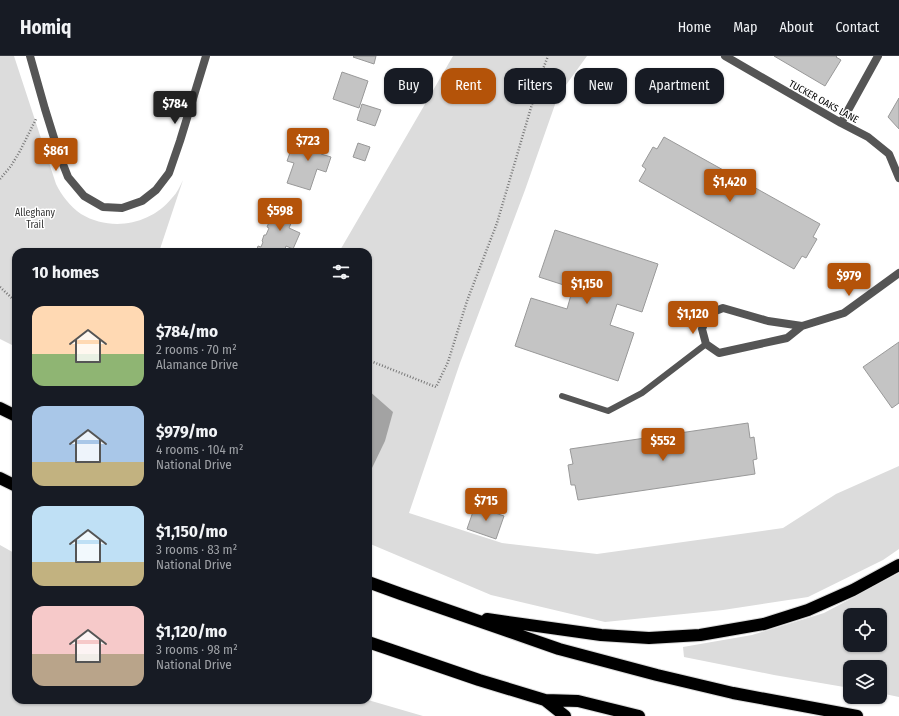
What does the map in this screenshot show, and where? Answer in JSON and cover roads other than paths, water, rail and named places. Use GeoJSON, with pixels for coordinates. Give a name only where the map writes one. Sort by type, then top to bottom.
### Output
{"type":"FeatureCollection","features":[{"type":"Feature","properties":{"kind":"highway"},"geometry":{"type":"LineString","coordinates":[[0,408],[12,414]]}},
{"type":"Feature","properties":{"kind":"highway"},"geometry":{"type":"LineString","coordinates":[[0,478],[12,484]]}},
{"type":"Feature","properties":{"kind":"highway"},"geometry":{"type":"LineString","coordinates":[[459,615],[601,635],[649,638],[700,635],[764,624],[808,610],[853,590],[899,564]]}},
{"type":"Feature","properties":{"kind":"highway"},"geometry":{"type":"LineString","coordinates":[[372,583],[559,649],[657,676],[732,693],[857,716]]}},
{"type":"Feature","properties":{"kind":"highway"},"geometry":{"type":"LineString","coordinates":[[372,643],[479,680],[546,700],[578,701],[639,716]]}},
{"type":"Feature","properties":{"kind":"highway"},"geometry":{"type":"LineString","coordinates":[[546,700],[566,716]]}},
{"type":"Feature","properties":{"kind":"street"},"geometry":{"type":"LineString","coordinates":[[30,56],[59,154],[68,177],[84,196],[103,207],[122,208],[142,201],[156,190],[169,173],[206,56]]}},
{"type":"Feature","properties":{"kind":"street","name":"TUCKER OAKS LANE"},"geometry":{"type":"LineString","coordinates":[[725,56],[868,137],[889,154],[899,178]]}},
{"type":"Feature","properties":{"kind":"street"},"geometry":{"type":"LineString","coordinates":[[841,123],[878,56]]}},
{"type":"Feature","properties":{"kind":"street"},"geometry":{"type":"LineString","coordinates":[[802,326],[768,321],[723,308],[708,314],[702,330],[706,344],[719,354],[787,338],[802,326],[844,313],[899,273]]}},
{"type":"Feature","properties":{"kind":"lane"},"geometry":{"type":"LineString","coordinates":[[562,396],[608,411],[642,393],[706,344]]}},
{"type":"Feature","properties":{"kind":"park label","name":"Alleghany Trail"},"geometry":{"type":"Point","coordinates":[35,218]}}]}
